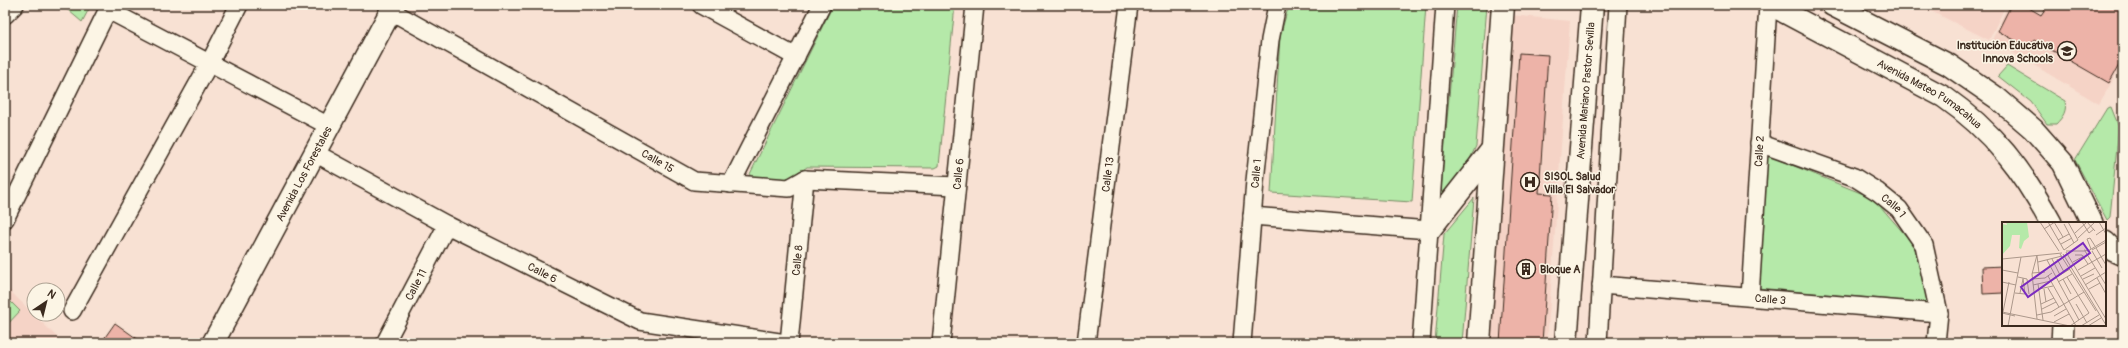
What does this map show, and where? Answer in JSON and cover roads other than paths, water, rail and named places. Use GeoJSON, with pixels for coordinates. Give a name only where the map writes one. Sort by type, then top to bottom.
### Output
{"type":"FeatureCollection","features":[{"type":"Feature","properties":{"kind":"main road"},"geometry":{"type":"LineString","coordinates":[[1479,343],[1503,5]]}},
{"type":"Feature","properties":{"kind":"main road","name":"Avenida Mariano Pastor Sevilla"},"geometry":{"type":"LineString","coordinates":[[1566,343],[1592,5]]}},
{"type":"Feature","properties":{"kind":"main road"},"geometry":{"type":"LineString","coordinates":[[1429,230],[1492,150]]}},
{"type":"Feature","properties":{"kind":"street"},"geometry":{"type":"LineString","coordinates":[[5,15],[16,5]]}},
{"type":"Feature","properties":{"kind":"street"},"geometry":{"type":"LineString","coordinates":[[72,311],[210,62],[239,5]]}},
{"type":"Feature","properties":{"kind":"street"},"geometry":{"type":"LineString","coordinates":[[701,5],[796,57]]}},
{"type":"Feature","properties":{"kind":"street"},"geometry":{"type":"LineString","coordinates":[[731,184],[822,5]]}},
{"type":"Feature","properties":{"kind":"street","name":"Calle 6"},"geometry":{"type":"LineString","coordinates":[[941,343],[975,5]]}},
{"type":"Feature","properties":{"kind":"street","name":"Calle 13"},"geometry":{"type":"LineString","coordinates":[[1086,343],[1129,5]]}},
{"type":"Feature","properties":{"kind":"street","name":"Calle 1"},"geometry":{"type":"LineString","coordinates":[[1242,343],[1252,216],[1270,40],[1277,5]]}},
{"type":"Feature","properties":{"kind":"street"},"geometry":{"type":"LineString","coordinates":[[1421,343],[1445,5]]}},
{"type":"Feature","properties":{"kind":"street"},"geometry":{"type":"LineString","coordinates":[[1598,343],[1618,5]]}},
{"type":"Feature","properties":{"kind":"street","name":"Calle 2"},"geometry":{"type":"LineString","coordinates":[[1750,297],[1770,5]]}},
{"type":"Feature","properties":{"kind":"street","name":"Avenida Mateo Pumacahua"},"geometry":{"type":"LineString","coordinates":[[1770,5],[1944,97],[1970,115],[1993,138],[2017,167],[2050,222]]}},
{"type":"Feature","properties":{"kind":"street"},"geometry":{"type":"LineString","coordinates":[[1832,5],[1949,65],[2003,103],[2033,129],[2063,163],[2092,222]]}},
{"type":"Feature","properties":{"kind":"street"},"geometry":{"type":"LineString","coordinates":[[5,219],[109,7],[329,126]]}},
{"type":"Feature","properties":{"kind":"street","name":"Calle 15"},"geometry":{"type":"LineString","coordinates":[[392,8],[694,181],[789,188],[805,179],[956,186]]}},
{"type":"Feature","properties":{"kind":"street","name":"Avenida Los Forestales"},"geometry":{"type":"LineString","coordinates":[[214,343],[392,8]]}},
{"type":"Feature","properties":{"kind":"street","name":"Calle 1"},"geometry":{"type":"LineString","coordinates":[[1760,143],[1854,177],[1878,192],[1899,210],[1924,245],[1939,313],[1936,343]]}},
{"type":"Feature","properties":{"kind":"street","name":"Calle 6"},"geometry":{"type":"LineString","coordinates":[[315,153],[447,225],[640,321],[787,343]]}},
{"type":"Feature","properties":{"kind":"street","name":"Calle 8"},"geometry":{"type":"LineString","coordinates":[[787,343],[805,179]]}},
{"type":"Feature","properties":{"kind":"street"},"geometry":{"type":"LineString","coordinates":[[1252,216],[1429,230]]}},
{"type":"Feature","properties":{"kind":"street","name":"Calle 11"},"geometry":{"type":"LineString","coordinates":[[385,343],[447,225]]}},
{"type":"Feature","properties":{"kind":"street"},"geometry":{"type":"LineString","coordinates":[[2106,243],[2114,251],[2123,254]]}},
{"type":"Feature","properties":{"kind":"street","name":"Calle 3"},"geometry":{"type":"LineString","coordinates":[[1601,285],[1939,313]]}},
{"type":"Feature","properties":{"kind":"street"},"geometry":{"type":"LineString","coordinates":[[2062,343],[2063,326]]}},
{"type":"Feature","properties":{"kind":"place","name":"Institución Educativa Innova Schools"},"geometry":{"type":"Point","coordinates":[2067,51]}},
{"type":"Feature","properties":{"kind":"place","name":"SISOL Salud Villa El Salvador"},"geometry":{"type":"Point","coordinates":[1530,182]}},
{"type":"Feature","properties":{"kind":"place","name":"Bloque A"},"geometry":{"type":"Point","coordinates":[1526,269]}}]}
